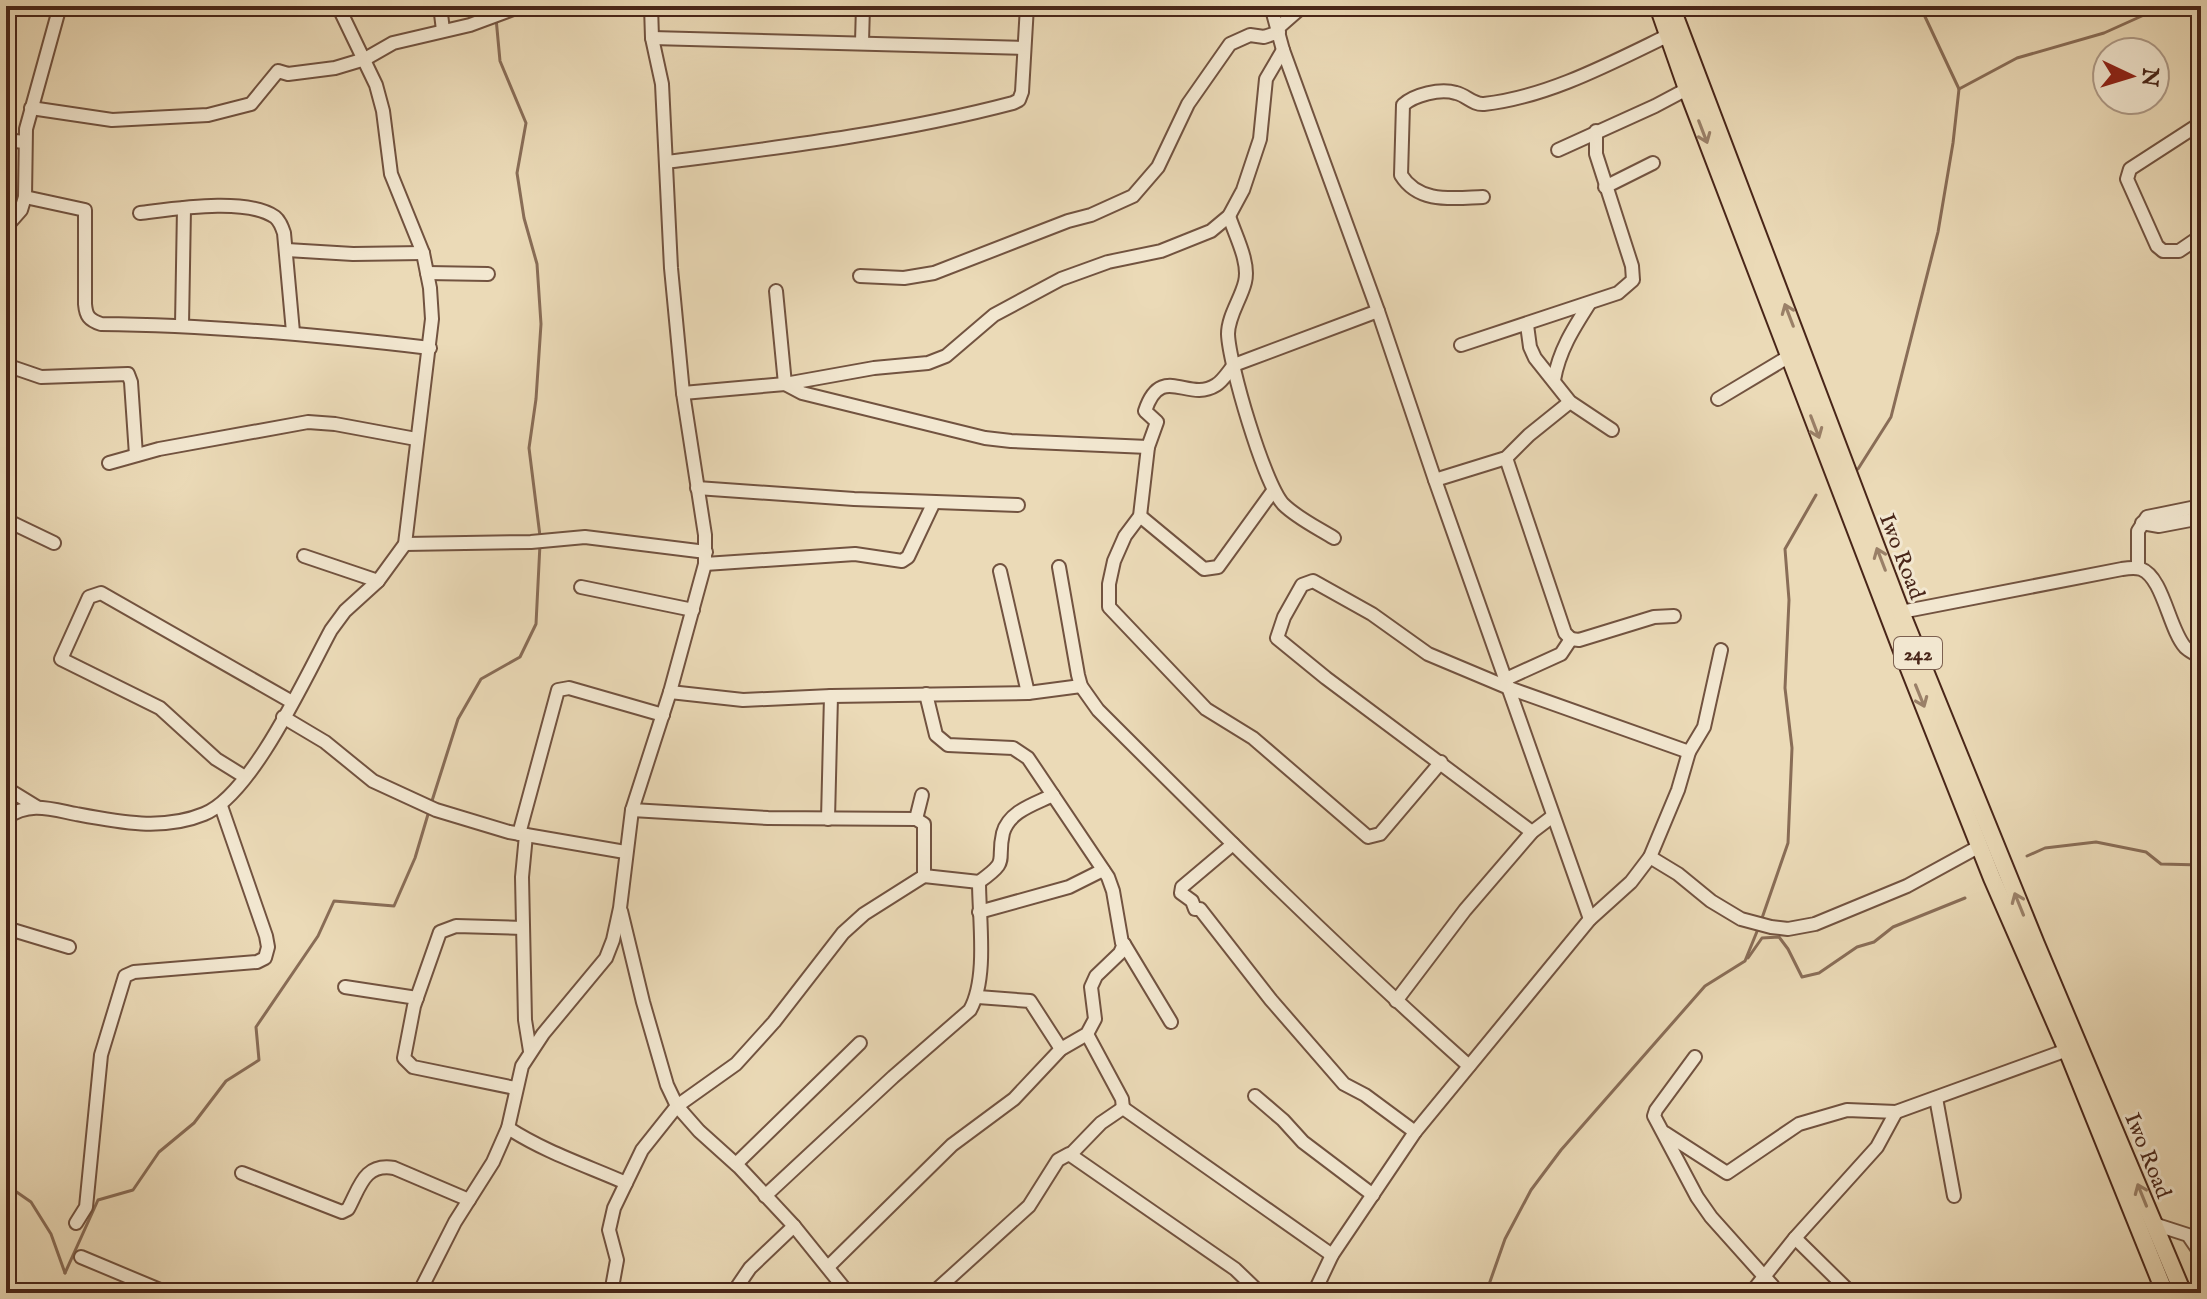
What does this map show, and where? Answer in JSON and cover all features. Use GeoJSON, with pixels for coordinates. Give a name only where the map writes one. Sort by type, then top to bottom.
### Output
{"type":"FeatureCollection","features":[{"type":"Feature","properties":{"kind":"main road","name":"Iwo Road"},"geometry":{"type":"LineString","coordinates":[[1658,6],[1687,89],[1721,157],[2036,944],[2106,1126],[2165,1293]]}},
{"type":"Feature","properties":{"kind":"main road","name":"Iwo Road"},"geometry":{"type":"LineString","coordinates":[[1671,6],[1788,357],[1980,846],[2067,1050],[2154,1224],[2183,1293]]}},
{"type":"Feature","properties":{"kind":"street"},"geometry":{"type":"LineString","coordinates":[[6,227],[21,210],[25,197],[24,142],[60,6]]}},
{"type":"Feature","properties":{"kind":"street"},"geometry":{"type":"LineString","coordinates":[[6,818],[18,809],[37,807],[138,825],[183,820],[221,806],[259,758],[331,630],[345,611],[378,581],[405,544],[430,348],[432,319],[427,273],[423,253],[391,174],[383,111],[365,59],[338,6]]}},
{"type":"Feature","properties":{"kind":"street"},"geometry":{"type":"LineString","coordinates":[[440,6],[443,30]]}},
{"type":"Feature","properties":{"kind":"street"},"geometry":{"type":"LineString","coordinates":[[419,1293],[493,1162],[508,1128],[515,1088],[530,1051],[606,958],[620,908],[632,810],[670,692],[706,558],[683,393],[671,268],[662,84],[652,38],[651,6]]}},
{"type":"Feature","properties":{"kind":"street"},"geometry":{"type":"LineString","coordinates":[[862,42],[863,6]]}},
{"type":"Feature","properties":{"kind":"street"},"geometry":{"type":"LineString","coordinates":[[667,162],[873,134],[940,122],[1013,103],[1019,100],[1022,92],[1027,6]]}},
{"type":"Feature","properties":{"kind":"street"},"geometry":{"type":"LineString","coordinates":[[1271,6],[1283,50],[1378,311],[1590,919]]}},
{"type":"Feature","properties":{"kind":"street"},"geometry":{"type":"LineString","coordinates":[[860,276],[904,278],[934,273],[1091,215],[1133,196],[1158,167],[1188,104],[1230,44],[1250,35],[1264,37],[1278,30],[1303,6]]}},
{"type":"Feature","properties":{"kind":"street"},"geometry":{"type":"LineString","coordinates":[[31,108],[112,120],[208,115],[251,104],[278,71],[288,74],[335,68],[365,59],[393,43],[470,25],[518,7]]}},
{"type":"Feature","properties":{"kind":"street"},"geometry":{"type":"LineString","coordinates":[[1483,197],[1434,198],[1407,183],[1401,175],[1403,105],[1413,97],[1447,92],[1479,104],[1522,97],[1603,67],[1669,35]]}},
{"type":"Feature","properties":{"kind":"street"},"geometry":{"type":"LineString","coordinates":[[652,38],[1024,48]]}},
{"type":"Feature","properties":{"kind":"street"},"geometry":{"type":"LineString","coordinates":[[683,393],[785,384],[874,368],[928,363],[946,356],[994,315],[1061,279],[1108,262],[1161,251],[1199,238],[1229,216],[1243,190],[1260,139],[1266,79],[1283,50]]}},
{"type":"Feature","properties":{"kind":"street"},"geometry":{"type":"LineString","coordinates":[[1558,150],[1687,89]]}},
{"type":"Feature","properties":{"kind":"street"},"geometry":{"type":"LineString","coordinates":[[2201,123],[2130,169],[2127,179],[2157,246],[2163,251],[2179,251],[2201,236]]}},
{"type":"Feature","properties":{"kind":"street"},"geometry":{"type":"LineString","coordinates":[[1461,345],[1618,293],[1633,280],[1632,266],[1596,154],[1596,131]]}},
{"type":"Feature","properties":{"kind":"street"},"geometry":{"type":"LineString","coordinates":[[6,140],[24,142]]}},
{"type":"Feature","properties":{"kind":"street"},"geometry":{"type":"LineString","coordinates":[[1605,187],[1653,163]]}},
{"type":"Feature","properties":{"kind":"street"},"geometry":{"type":"LineString","coordinates":[[25,197],[85,210],[86,314],[101,324],[293,332],[430,348]]}},
{"type":"Feature","properties":{"kind":"street"},"geometry":{"type":"LineString","coordinates":[[140,213],[232,205],[273,216],[284,233],[287,250],[293,332]]}},
{"type":"Feature","properties":{"kind":"street"},"geometry":{"type":"LineString","coordinates":[[182,325],[184,208]]}},
{"type":"Feature","properties":{"kind":"street"},"geometry":{"type":"LineString","coordinates":[[1229,216],[1246,266],[1246,279],[1229,325],[1234,365],[1267,478],[1285,505],[1334,538]]}},
{"type":"Feature","properties":{"kind":"street"},"geometry":{"type":"LineString","coordinates":[[287,250],[353,254],[423,253]]}},
{"type":"Feature","properties":{"kind":"street"},"geometry":{"type":"LineString","coordinates":[[427,273],[488,274]]}},
{"type":"Feature","properties":{"kind":"street"},"geometry":{"type":"LineString","coordinates":[[776,291],[785,384]]}},
{"type":"Feature","properties":{"kind":"street"},"geometry":{"type":"LineString","coordinates":[[1554,380],[1559,356],[1589,303]]}},
{"type":"Feature","properties":{"kind":"street"},"geometry":{"type":"LineString","coordinates":[[1378,311],[1234,365],[1218,384],[1209,388],[1161,385],[1145,411],[1157,422],[1148,447],[1146,485],[1140,516],[1125,536],[1114,561],[1109,584],[1109,607],[1206,709],[1253,738],[1372,838],[1380,834],[1441,762]]}},
{"type":"Feature","properties":{"kind":"street"},"geometry":{"type":"LineString","coordinates":[[1527,325],[1535,358],[1570,402],[1612,430]]}},
{"type":"Feature","properties":{"kind":"street"},"geometry":{"type":"LineString","coordinates":[[1718,399],[1788,357]]}},
{"type":"Feature","properties":{"kind":"street"},"geometry":{"type":"LineString","coordinates":[[6,365],[41,377],[128,374],[136,455]]}},
{"type":"Feature","properties":{"kind":"street"},"geometry":{"type":"LineString","coordinates":[[785,384],[802,393],[844,405],[985,438],[1148,447]]}},
{"type":"Feature","properties":{"kind":"street"},"geometry":{"type":"LineString","coordinates":[[1435,480],[1506,458],[1570,402]]}},
{"type":"Feature","properties":{"kind":"street"},"geometry":{"type":"LineString","coordinates":[[109,463],[308,422],[416,439]]}},
{"type":"Feature","properties":{"kind":"street"},"geometry":{"type":"LineString","coordinates":[[1506,458],[1565,633],[1571,639],[1579,640],[1654,617],[1674,616]]}},
{"type":"Feature","properties":{"kind":"street"},"geometry":{"type":"LineString","coordinates":[[697,488],[1018,505]]}},
{"type":"Feature","properties":{"kind":"street"},"geometry":{"type":"LineString","coordinates":[[1140,516],[1204,569],[1212,569],[1218,567],[1273,491]]}},
{"type":"Feature","properties":{"kind":"street"},"geometry":{"type":"LineString","coordinates":[[405,544],[531,542],[585,537],[706,558],[855,554],[902,561],[908,557],[934,502]]}},
{"type":"Feature","properties":{"kind":"street"},"geometry":{"type":"LineString","coordinates":[[2138,568],[2138,531],[2147,517],[2201,506]]}},
{"type":"Feature","properties":{"kind":"street"},"geometry":{"type":"LineString","coordinates":[[2142,523],[2159,526],[2201,518]]}},
{"type":"Feature","properties":{"kind":"street"},"geometry":{"type":"LineString","coordinates":[[6,520],[54,543]]}},
{"type":"Feature","properties":{"kind":"street"},"geometry":{"type":"LineString","coordinates":[[304,556],[378,581]]}},
{"type":"Feature","properties":{"kind":"street"},"geometry":{"type":"LineString","coordinates":[[1059,567],[1081,686],[1098,710],[1396,1001],[1469,1066]]}},
{"type":"Feature","properties":{"kind":"street"},"geometry":{"type":"LineString","coordinates":[[1901,612],[2138,568],[2149,574],[2155,584],[2186,649],[2201,658]]}},
{"type":"Feature","properties":{"kind":"street"},"geometry":{"type":"LineString","coordinates":[[1000,571],[1028,693]]}},
{"type":"Feature","properties":{"kind":"street"},"geometry":{"type":"LineString","coordinates":[[1532,832],[1277,638],[1284,617],[1302,585],[1313,581],[1372,614],[1428,654],[1689,752]]}},
{"type":"Feature","properties":{"kind":"street"},"geometry":{"type":"LineString","coordinates":[[581,587],[693,610]]}},
{"type":"Feature","properties":{"kind":"street"},"geometry":{"type":"LineString","coordinates":[[245,777],[216,759],[160,708],[61,659],[89,597],[101,593],[292,702]]}},
{"type":"Feature","properties":{"kind":"street"},"geometry":{"type":"LineString","coordinates":[[1508,684],[1552,660],[1571,639]]}},
{"type":"Feature","properties":{"kind":"street"},"geometry":{"type":"LineString","coordinates":[[1314,1293],[1332,1255],[1415,1132],[1590,919],[1631,882],[1650,857],[1678,790],[1689,752],[1704,727],[1721,650]]}},
{"type":"Feature","properties":{"kind":"street"},"geometry":{"type":"LineString","coordinates":[[670,692],[728,700],[1028,693],[1081,686]]}},
{"type":"Feature","properties":{"kind":"street"},"geometry":{"type":"LineString","coordinates":[[530,1051],[525,1020],[522,835],[558,690],[573,689],[663,715]]}},
{"type":"Feature","properties":{"kind":"street"},"geometry":{"type":"LineString","coordinates":[[926,694],[940,741],[948,745],[1022,751],[1103,870],[1113,891],[1122,943],[1171,1022]]}},
{"type":"Feature","properties":{"kind":"street"},"geometry":{"type":"LineString","coordinates":[[828,819],[831,696]]}},
{"type":"Feature","properties":{"kind":"street"},"geometry":{"type":"LineString","coordinates":[[283,717],[325,742],[373,781],[431,807],[522,835],[625,852]]}},
{"type":"Feature","properties":{"kind":"street"},"geometry":{"type":"LineString","coordinates":[[6,788],[37,807]]}},
{"type":"Feature","properties":{"kind":"street"},"geometry":{"type":"LineString","coordinates":[[916,819],[922,795]]}},
{"type":"Feature","properties":{"kind":"street"},"geometry":{"type":"LineString","coordinates":[[611,1293],[617,1260],[609,1230],[614,1208],[642,1150],[677,1106],[736,1064],[774,1022],[843,933],[864,914],[924,876],[979,882],[994,871],[1003,859],[1003,832],[1011,819],[1020,811],[1053,795]]}},
{"type":"Feature","properties":{"kind":"street"},"geometry":{"type":"LineString","coordinates":[[76,1223],[86,1207],[101,1055],[125,976],[134,972],[257,962],[265,958],[268,947],[266,936],[221,806]]}},
{"type":"Feature","properties":{"kind":"street"},"geometry":{"type":"LineString","coordinates":[[632,810],[828,819],[916,819],[924,824],[924,876]]}},
{"type":"Feature","properties":{"kind":"street"},"geometry":{"type":"LineString","coordinates":[[1396,1001],[1465,910],[1532,832],[1553,816]]}},
{"type":"Feature","properties":{"kind":"street"},"geometry":{"type":"LineString","coordinates":[[1233,844],[1182,887],[1181,893],[1192,901],[1195,909],[1200,909],[1271,1000],[1344,1084],[1365,1095],[1415,1132]]}},
{"type":"Feature","properties":{"kind":"street"},"geometry":{"type":"LineString","coordinates":[[1650,857],[1741,919],[1788,929],[1815,924],[1907,886],[1980,846]]}},
{"type":"Feature","properties":{"kind":"street"},"geometry":{"type":"LineString","coordinates":[[979,912],[1069,887],[1103,870]]}},
{"type":"Feature","properties":{"kind":"street"},"geometry":{"type":"LineString","coordinates":[[765,1196],[970,1010],[978,997],[979,882]]}},
{"type":"Feature","properties":{"kind":"street"},"geometry":{"type":"LineString","coordinates":[[620,908],[643,1002],[667,1085],[677,1106],[794,1226],[848,1293]]}},
{"type":"Feature","properties":{"kind":"street"},"geometry":{"type":"LineString","coordinates":[[515,1088],[413,1067],[404,1058],[417,998],[440,932],[456,926],[523,928]]}},
{"type":"Feature","properties":{"kind":"street"},"geometry":{"type":"LineString","coordinates":[[6,945],[10,929],[69,947]]}},
{"type":"Feature","properties":{"kind":"street"},"geometry":{"type":"LineString","coordinates":[[828,1267],[952,1145],[1014,1099],[1061,1049],[1087,1034],[1095,1019],[1091,987],[1096,976],[1120,953],[1124,944]]}},
{"type":"Feature","properties":{"kind":"street"},"geometry":{"type":"LineString","coordinates":[[345,987],[417,998]]}},
{"type":"Feature","properties":{"kind":"street"},"geometry":{"type":"LineString","coordinates":[[978,997],[1030,1001],[1061,1049]]}},
{"type":"Feature","properties":{"kind":"street"},"geometry":{"type":"LineString","coordinates":[[1087,1034],[1122,1099],[1123,1108],[1332,1255]]}},
{"type":"Feature","properties":{"kind":"street"},"geometry":{"type":"LineString","coordinates":[[736,1164],[860,1043]]}},
{"type":"Feature","properties":{"kind":"street"},"geometry":{"type":"LineString","coordinates":[[1665,1133],[1727,1173],[1799,1124],[1847,1110],[1896,1112],[2067,1050]]}},
{"type":"Feature","properties":{"kind":"street"},"geometry":{"type":"LineString","coordinates":[[1695,1057],[1654,1116],[1711,1217],[1779,1293]]}},
{"type":"Feature","properties":{"kind":"street"},"geometry":{"type":"LineString","coordinates":[[1255,1096],[1303,1142],[1373,1195]]}},
{"type":"Feature","properties":{"kind":"street"},"geometry":{"type":"LineString","coordinates":[[1936,1098],[1954,1196]]}},
{"type":"Feature","properties":{"kind":"street"},"geometry":{"type":"LineString","coordinates":[[933,1293],[1029,1206],[1058,1160],[1071,1154],[1101,1123],[1123,1108]]}},
{"type":"Feature","properties":{"kind":"street"},"geometry":{"type":"LineString","coordinates":[[1751,1293],[1762,1276],[1877,1147],[1896,1112]]}},
{"type":"Feature","properties":{"kind":"street"},"geometry":{"type":"LineString","coordinates":[[508,1128],[553,1154],[626,1183]]}},
{"type":"Feature","properties":{"kind":"street"},"geometry":{"type":"LineString","coordinates":[[1683,1169],[1694,1153]]}},
{"type":"Feature","properties":{"kind":"street"},"geometry":{"type":"LineString","coordinates":[[1071,1154],[1235,1269],[1260,1293]]}},
{"type":"Feature","properties":{"kind":"street"},"geometry":{"type":"LineString","coordinates":[[242,1173],[342,1212],[348,1209],[369,1172],[382,1166],[394,1168],[469,1200]]}},
{"type":"Feature","properties":{"kind":"street"},"geometry":{"type":"LineString","coordinates":[[2154,1224],[2188,1235],[2201,1254]]}},
{"type":"Feature","properties":{"kind":"street"},"geometry":{"type":"LineString","coordinates":[[733,1293],[750,1268],[794,1226]]}},
{"type":"Feature","properties":{"kind":"street"},"geometry":{"type":"LineString","coordinates":[[1795,1238],[1851,1293]]}},
{"type":"Feature","properties":{"kind":"street"},"geometry":{"type":"LineString","coordinates":[[81,1257],[167,1293]]}},
{"type":"Feature","properties":{"kind":"waterway"},"geometry":{"type":"LineString","coordinates":[[1920,6],[1959,89]]}},
{"type":"Feature","properties":{"kind":"waterway"},"geometry":{"type":"LineString","coordinates":[[1858,469],[1891,417],[1938,232],[1959,89],[2017,58],[2104,33],[2164,6]]}},
{"type":"Feature","properties":{"kind":"waterway"},"geometry":{"type":"LineString","coordinates":[[496,18],[500,61],[526,123],[517,173],[524,218],[537,264],[541,324],[529,448],[540,536]]}},
{"type":"Feature","properties":{"kind":"waterway"},"geometry":{"type":"LineString","coordinates":[[1761,921],[1788,843],[1792,748],[1785,688],[1789,600],[1785,549],[1816,495]]}},
{"type":"Feature","properties":{"kind":"waterway"},"geometry":{"type":"LineString","coordinates":[[431,804],[458,719],[481,679],[520,657],[536,624],[540,544]]}},
{"type":"Feature","properties":{"kind":"waterway"},"geometry":{"type":"LineString","coordinates":[[65,1273],[98,1200],[133,1190],[159,1152],[194,1123],[226,1081],[259,1060],[256,1027],[318,936],[334,901],[394,906],[415,858],[429,811]]}},
{"type":"Feature","properties":{"kind":"waterway"},"geometry":{"type":"LineString","coordinates":[[2027,856],[2045,848],[2096,842],[2146,852],[2161,864],[2201,865]]}},
{"type":"Feature","properties":{"kind":"waterway"},"geometry":{"type":"LineString","coordinates":[[1748,958],[1762,938],[1779,937],[1802,977],[1819,973],[1857,947],[1874,942],[1893,927],[1965,898]]}},
{"type":"Feature","properties":{"kind":"waterway"},"geometry":{"type":"LineString","coordinates":[[1486,1293],[1505,1239],[1531,1190],[1561,1150],[1705,986],[1745,961],[1758,929]]}},
{"type":"Feature","properties":{"kind":"waterway"},"geometry":{"type":"LineString","coordinates":[[6,1155],[9,1162],[8,1186],[31,1202],[51,1234],[65,1273]]}}]}
